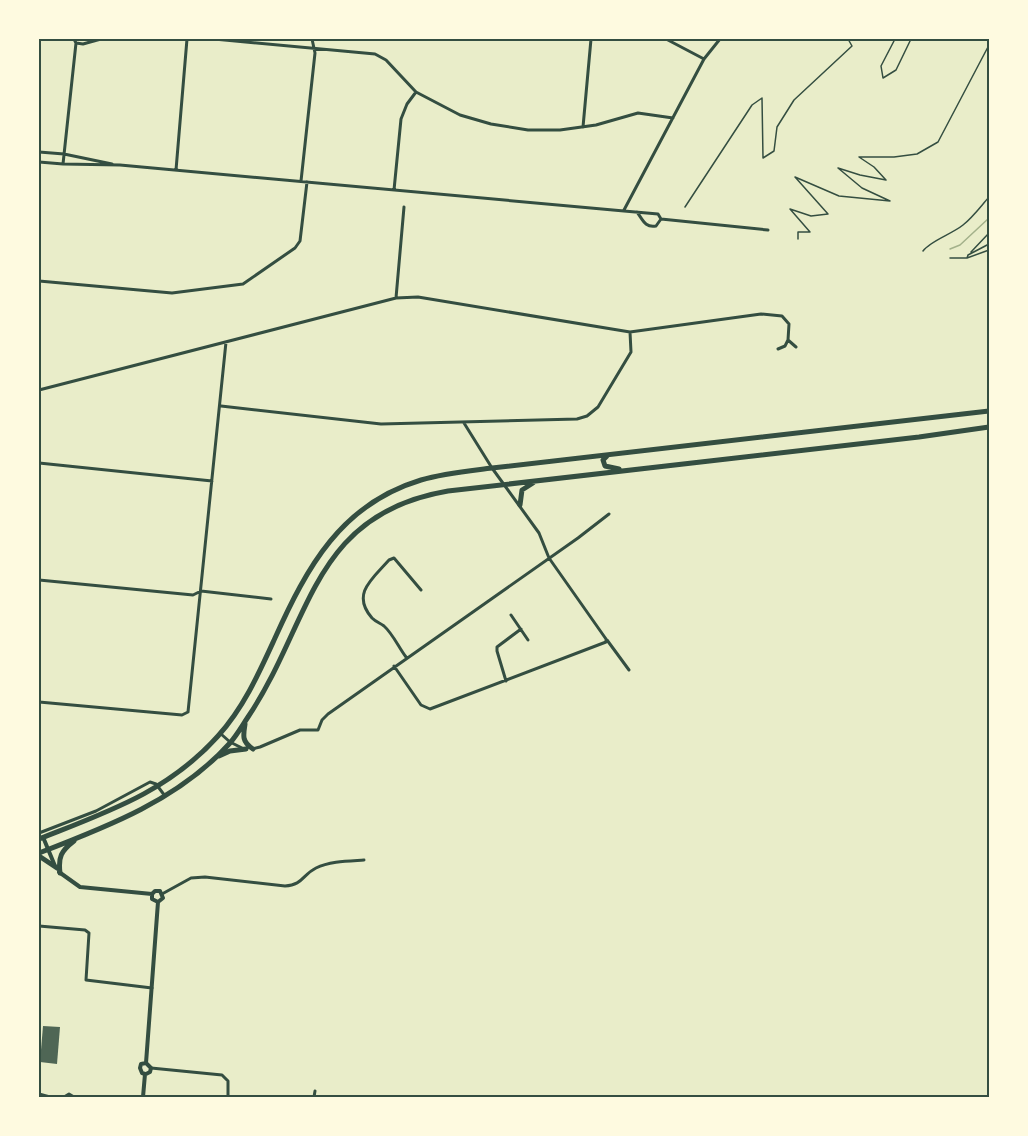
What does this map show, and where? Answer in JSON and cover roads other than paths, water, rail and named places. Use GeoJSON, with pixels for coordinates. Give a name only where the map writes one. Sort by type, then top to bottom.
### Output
{"type":"FeatureCollection","features":[{"type":"Feature","properties":{"kind":"main road"},"geometry":{"type":"LineString","coordinates":[[40,836],[134,800],[159,787],[204,752],[249,694],[302,581],[329,540],[370,504],[399,488],[444,475],[492,468],[989,411]]}},
{"type":"Feature","properties":{"kind":"main road"},"geometry":{"type":"LineString","coordinates":[[58,871],[39,854],[139,811],[165,796],[212,760],[230,742],[269,682],[314,588],[338,550],[387,509],[437,493],[989,427]]}},
{"type":"Feature","properties":{"kind":"main road"},"geometry":{"type":"LineString","coordinates":[[608,456],[603,460],[605,466],[632,469]]}},
{"type":"Feature","properties":{"kind":"main road"},"geometry":{"type":"LineString","coordinates":[[520,505],[522,490],[525,487],[552,478]]}},
{"type":"Feature","properties":{"kind":"main road"},"geometry":{"type":"LineString","coordinates":[[212,760],[230,751],[249,749],[243,740],[246,720]]}},
{"type":"Feature","properties":{"kind":"main road"},"geometry":{"type":"LineString","coordinates":[[58,871],[58,861],[63,849],[80,836]]}},
{"type":"Feature","properties":{"kind":"street"},"geometry":{"type":"LineString","coordinates":[[63,164],[75,41],[83,44],[101,39]]}},
{"type":"Feature","properties":{"kind":"street"},"geometry":{"type":"LineString","coordinates":[[176,170],[187,39]]}},
{"type":"Feature","properties":{"kind":"street"},"geometry":{"type":"LineString","coordinates":[[214,39],[375,54],[386,60],[416,92],[460,116],[491,124],[539,130],[560,130],[583,127],[638,113],[673,118]]}},
{"type":"Feature","properties":{"kind":"street"},"geometry":{"type":"LineString","coordinates":[[301,182],[314,48],[312,39]]}},
{"type":"Feature","properties":{"kind":"street"},"geometry":{"type":"LineString","coordinates":[[583,127],[591,39]]}},
{"type":"Feature","properties":{"kind":"street"},"geometry":{"type":"LineString","coordinates":[[666,39],[704,58]]}},
{"type":"Feature","properties":{"kind":"street"},"geometry":{"type":"LineString","coordinates":[[624,211],[704,58],[720,39]]}},
{"type":"Feature","properties":{"kind":"street"},"geometry":{"type":"LineString","coordinates":[[394,190],[401,119],[416,92]]}},
{"type":"Feature","properties":{"kind":"street"},"geometry":{"type":"LineString","coordinates":[[39,152],[64,154],[120,165]]}},
{"type":"Feature","properties":{"kind":"street"},"geometry":{"type":"LineString","coordinates":[[39,162],[120,165],[637,212],[657,214],[661,219],[768,230]]}},
{"type":"Feature","properties":{"kind":"street"},"geometry":{"type":"LineString","coordinates":[[39,281],[172,294],[243,284],[295,248],[300,242],[307,182]]}},
{"type":"Feature","properties":{"kind":"street"},"geometry":{"type":"LineString","coordinates":[[396,298],[404,207]]}},
{"type":"Feature","properties":{"kind":"street"},"geometry":{"type":"LineString","coordinates":[[637,212],[646,225],[651,227],[656,226],[661,219]]}},
{"type":"Feature","properties":{"kind":"street"},"geometry":{"type":"LineString","coordinates":[[39,390],[396,298],[418,297],[630,332],[760,314],[782,316],[789,324],[788,340],[785,346],[778,349]]}},
{"type":"Feature","properties":{"kind":"street"},"geometry":{"type":"LineString","coordinates":[[220,406],[381,424],[577,419],[587,416],[598,407],[631,352],[630,332]]}},
{"type":"Feature","properties":{"kind":"street"},"geometry":{"type":"LineString","coordinates":[[788,340],[796,347]]}},
{"type":"Feature","properties":{"kind":"street"},"geometry":{"type":"LineString","coordinates":[[39,702],[187,714],[226,342]]}},
{"type":"Feature","properties":{"kind":"street"},"geometry":{"type":"LineString","coordinates":[[464,423],[492,468],[539,533],[549,558],[629,670]]}},
{"type":"Feature","properties":{"kind":"street"},"geometry":{"type":"LineString","coordinates":[[39,463],[212,481]]}},
{"type":"Feature","properties":{"kind":"street"},"geometry":{"type":"LineString","coordinates":[[220,734],[230,742],[249,749],[300,730],[318,730],[322,720],[328,714],[609,514]]}},
{"type":"Feature","properties":{"kind":"street"},"geometry":{"type":"LineString","coordinates":[[406,657],[384,627],[374,621],[363,605],[362,598],[367,585],[389,560],[394,558],[421,590]]}},
{"type":"Feature","properties":{"kind":"street"},"geometry":{"type":"LineString","coordinates":[[39,580],[193,595],[201,591],[271,599]]}},
{"type":"Feature","properties":{"kind":"street"},"geometry":{"type":"LineString","coordinates":[[511,615],[528,640]]}},
{"type":"Feature","properties":{"kind":"street"},"geometry":{"type":"LineString","coordinates":[[506,681],[497,651],[498,647],[520,629]]}},
{"type":"Feature","properties":{"kind":"street"},"geometry":{"type":"LineString","coordinates":[[394,666],[426,709],[600,646],[606,642],[606,639]]}},
{"type":"Feature","properties":{"kind":"street"},"geometry":{"type":"LineString","coordinates":[[162,894],[158,891],[152,894],[80,887],[58,871],[40,836],[96,811],[146,783],[153,782],[165,796]]}},
{"type":"Feature","properties":{"kind":"street"},"geometry":{"type":"LineString","coordinates":[[162,894],[191,878],[205,877],[295,886],[314,869],[333,863],[363,860]]}},
{"type":"Feature","properties":{"kind":"street"},"geometry":{"type":"LineString","coordinates":[[152,894],[152,899],[158,902]]}},
{"type":"Feature","properties":{"kind":"street"},"geometry":{"type":"LineString","coordinates":[[162,894],[163,898],[158,902],[146,1063],[151,1068],[222,1075],[228,1081],[228,1097]]}},
{"type":"Feature","properties":{"kind":"street"},"geometry":{"type":"LineString","coordinates":[[39,926],[85,930],[89,933],[86,980],[152,988]]}},
{"type":"Feature","properties":{"kind":"street"},"geometry":{"type":"LineString","coordinates":[[146,1063],[141,1064],[140,1068],[142,1073],[146,1074]]}},
{"type":"Feature","properties":{"kind":"street"},"geometry":{"type":"LineString","coordinates":[[143,1097],[146,1074],[151,1068]]}},
{"type":"Feature","properties":{"kind":"street"},"geometry":{"type":"LineString","coordinates":[[314,1097],[315,1091]]}},
{"type":"Feature","properties":{"kind":"street"},"geometry":{"type":"LineString","coordinates":[[39,1094],[50,1097]]}},
{"type":"Feature","properties":{"kind":"street"},"geometry":{"type":"LineString","coordinates":[[64,1097],[69,1095],[74,1097]]}},
{"type":"Feature","properties":{"kind":"waterway"},"geometry":{"type":"LineString","coordinates":[[950,249],[960,245],[989,218]]}}]}
